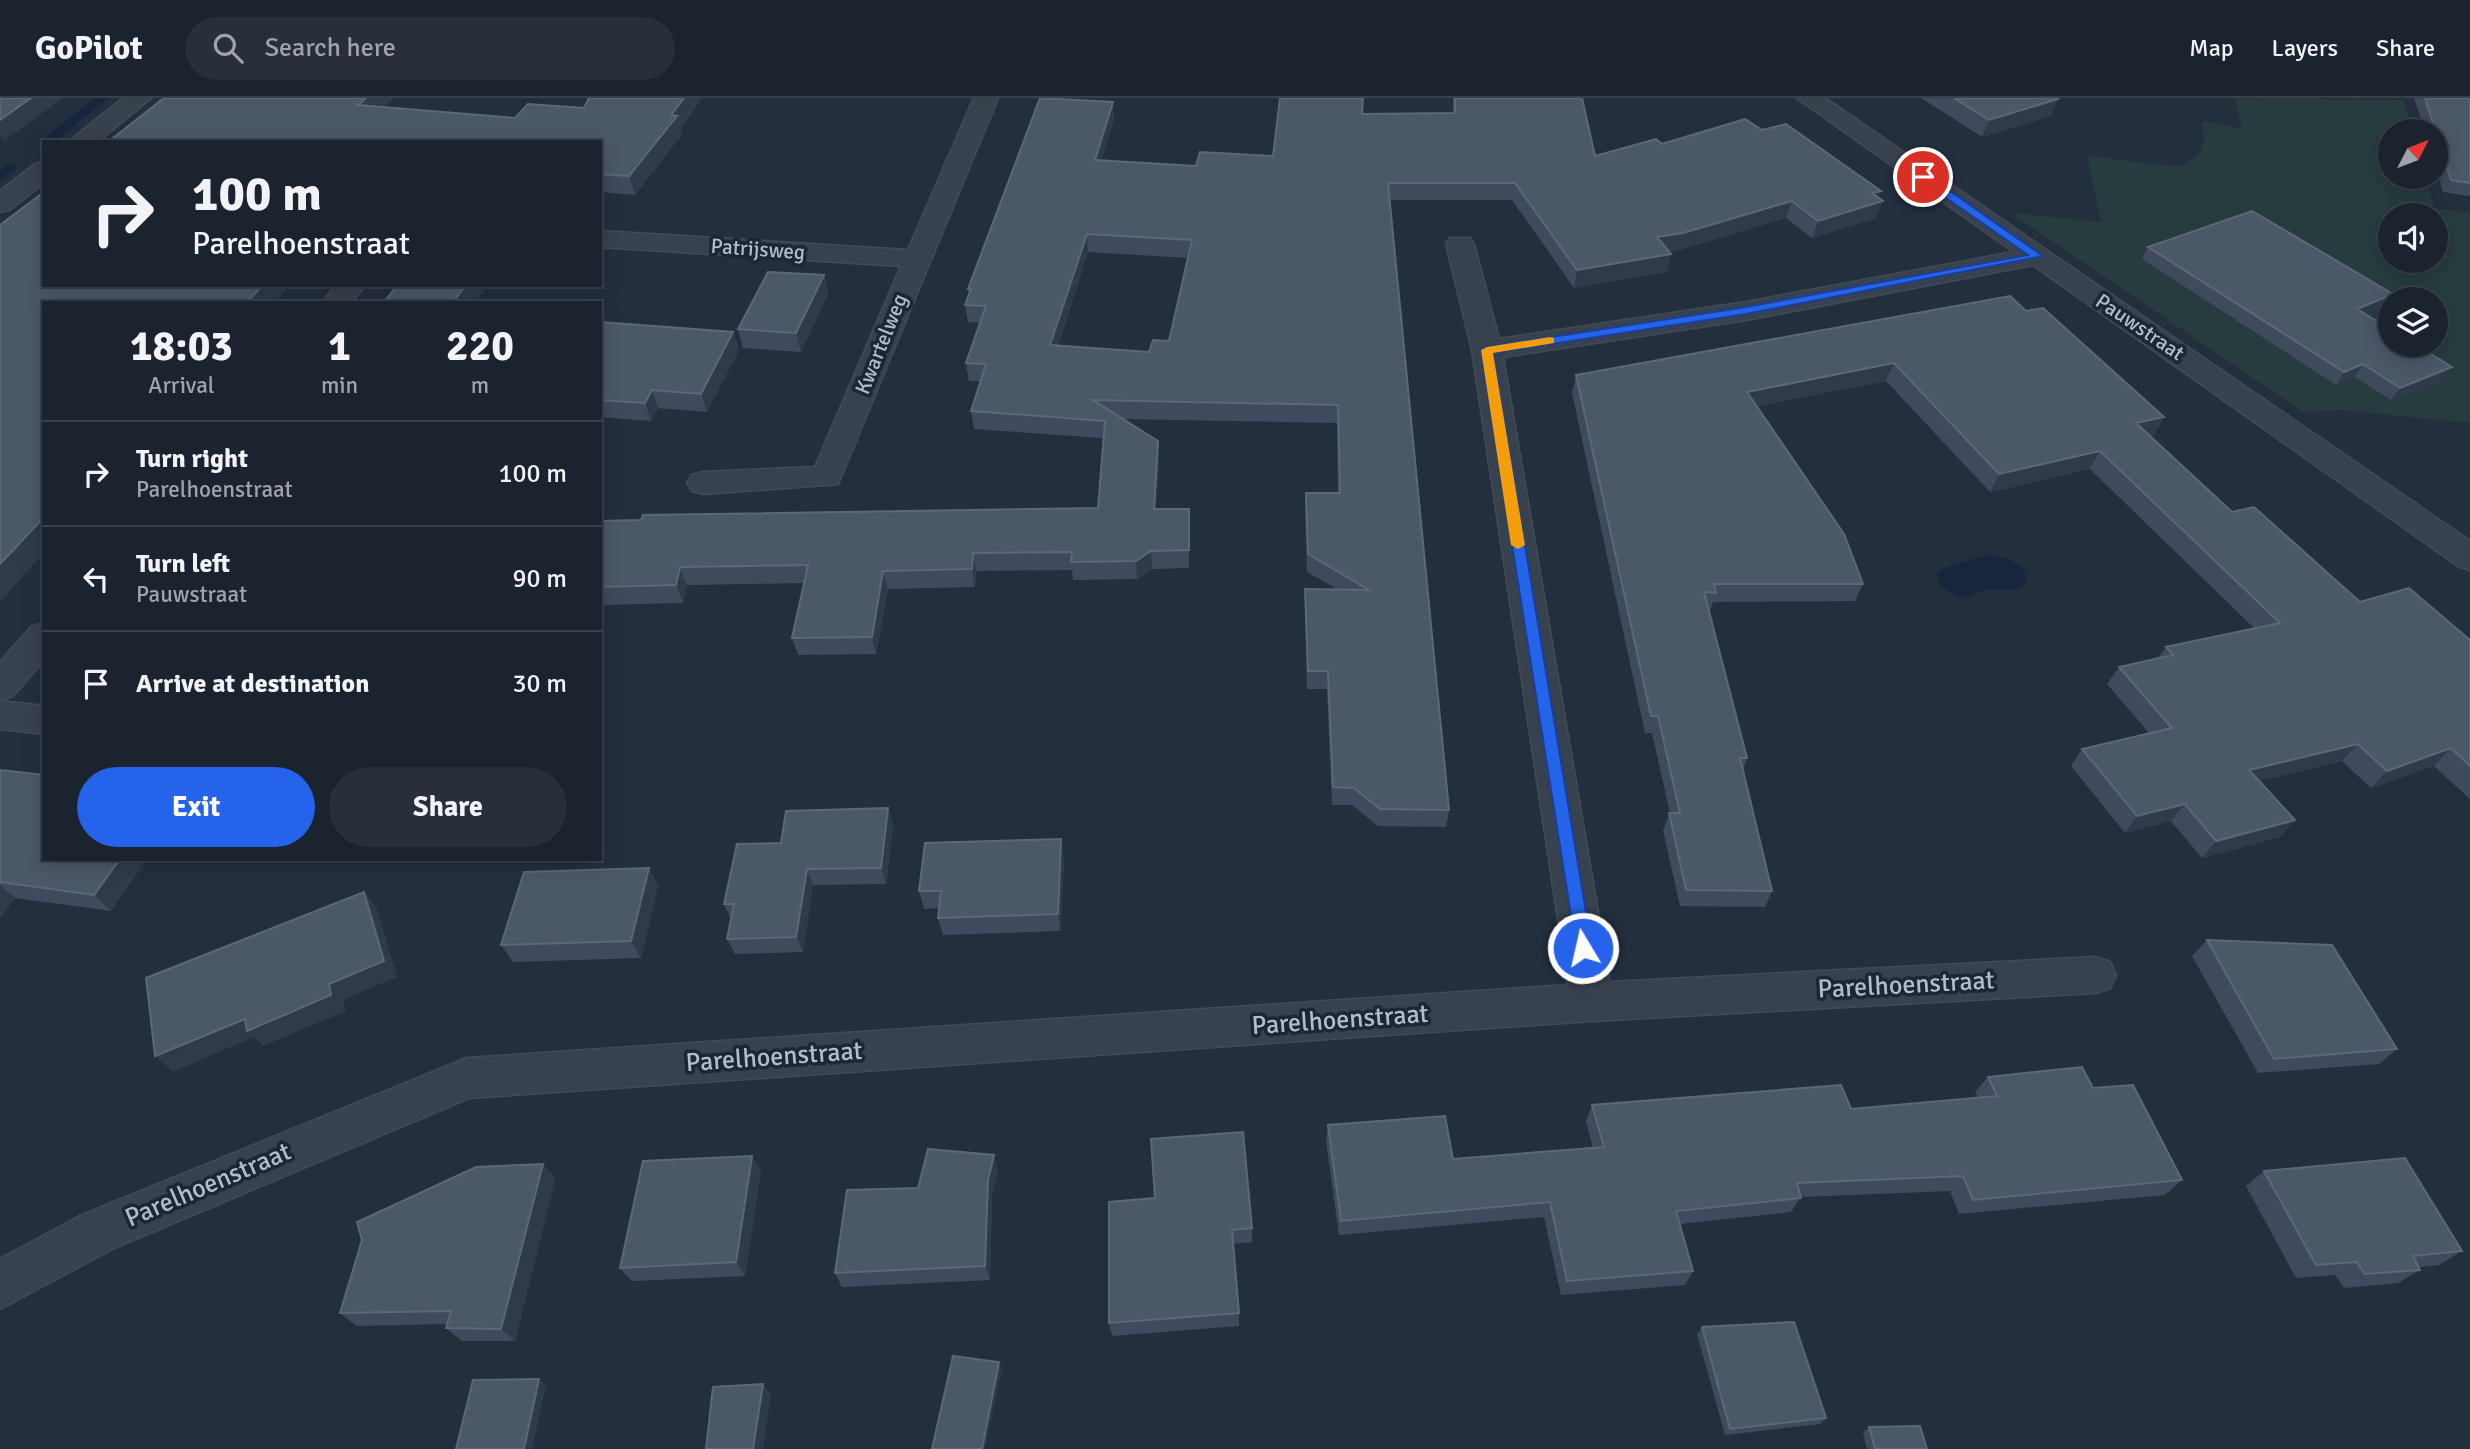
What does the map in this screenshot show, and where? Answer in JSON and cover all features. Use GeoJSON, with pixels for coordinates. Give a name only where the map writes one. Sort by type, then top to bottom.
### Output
{"type":"FeatureCollection","features":[{"type":"Feature","properties":{"kind":"street"},"geometry":{"type":"LineString","coordinates":[[85,140],[139,98]]}},
{"type":"Feature","properties":{"kind":"street","name":"Kwartelweg"},"geometry":{"type":"LineString","coordinates":[[703,483],[827,477],[916,259],[986,98]]}},
{"type":"Feature","properties":{"kind":"street","name":"Pauwstraat"},"geometry":{"type":"LineString","coordinates":[[1809,98],[2298,435],[2470,558]]}},
{"type":"Feature","properties":{"kind":"street"},"geometry":{"type":"LineString","coordinates":[[0,204],[42,172]]}},
{"type":"Feature","properties":{"kind":"street","name":"Patrijsweg"},"geometry":{"type":"LineString","coordinates":[[602,239],[916,259]]}},
{"type":"Feature","properties":{"kind":"street"},"geometry":{"type":"LineString","coordinates":[[1460,244],[1487,350],[1592,1002]]}},
{"type":"Feature","properties":{"kind":"street"},"geometry":{"type":"LineString","coordinates":[[1487,350],[1746,311],[2038,256]]}},
{"type":"Feature","properties":{"kind":"street"},"geometry":{"type":"LineString","coordinates":[[338,301],[349,287]]}},
{"type":"Feature","properties":{"kind":"street"},"geometry":{"type":"LineString","coordinates":[[0,686],[42,638]]}},
{"type":"Feature","properties":{"kind":"street"},"geometry":{"type":"LineString","coordinates":[[0,715],[42,720]]}},
{"type":"Feature","properties":{"kind":"street","name":"Parelhoenstraat"},"geometry":{"type":"LineString","coordinates":[[0,1285],[97,1232],[467,1078],[1592,1002],[2095,975]]}},
{"type":"Feature","properties":{"kind":"green space"},"geometry":{"type":"Polygon","coordinates":[[[2235,98],[2404,100],[2410,119],[2378,119],[2378,189],[2429,189],[2433,203],[2378,203],[2378,273],[2448,273],[2448,210],[2470,213],[2470,423],[2342,410],[2303,412],[2011,213],[2101,222],[2087,156],[2180,167],[2198,156],[2204,142],[2202,121],[2242,129],[2235,98]]]}},
{"type":"Feature","properties":{"kind":"water"},"geometry":{"type":"Polygon","coordinates":[[[1991,555],[2008,559],[2018,565],[2027,579],[2024,584],[2016,589],[1987,589],[1963,597],[1949,592],[1937,578],[1940,571],[1991,555]]]}},
{"type":"Feature","properties":{"kind":"building"},"geometry":{"type":"Polygon","coordinates":[[[0,98],[31,98],[0,120],[0,98]]]}},
{"type":"Feature","properties":{"kind":"building"},"geometry":{"type":"Polygon","coordinates":[[[164,98],[366,98],[358,105],[515,118],[528,104],[584,108],[589,98],[684,98],[671,115],[677,116],[629,176],[602,174],[602,140],[111,140],[164,98]]]}},
{"type":"Feature","properties":{"kind":"building"},"geometry":{"type":"Polygon","coordinates":[[[1040,98],[1113,102],[1095,160],[1196,166],[1200,152],[1273,156],[1280,98],[1363,98],[1362,114],[1455,113],[1455,98],[1582,98],[1595,156],[1656,139],[1662,144],[1745,119],[1762,130],[1786,124],[1881,191],[1872,193],[1883,201],[1818,221],[1792,201],[1683,233],[1657,237],[1671,254],[1577,270],[1515,183],[1388,183],[1449,810],[1380,809],[1354,788],[1333,787],[1328,671],[1308,671],[1305,589],[1369,590],[1308,554],[1306,493],[1340,493],[1338,405],[1093,400],[1158,441],[1154,509],[1189,509],[1189,550],[1151,551],[1136,561],[1071,562],[1072,552],[973,553],[972,569],[883,571],[872,637],[792,638],[808,565],[680,567],[676,585],[602,587],[602,521],[641,520],[643,515],[1098,508],[1105,421],[971,411],[986,364],[966,363],[986,306],[965,305],[971,289],[968,289],[1040,98]],[[1087,234],[1050,345],[1149,352],[1153,340],[1169,341],[1192,240],[1087,234]]]}},
{"type":"Feature","properties":{"kind":"building"},"geometry":{"type":"Polygon","coordinates":[[[1954,98],[2056,98],[2058,99],[1989,120],[1954,98]]]}},
{"type":"Feature","properties":{"kind":"building"},"geometry":{"type":"Polygon","coordinates":[[[2425,98],[2470,98],[2470,183],[2451,180],[2448,171],[2448,119],[2432,119],[2425,98]]]}},
{"type":"Feature","properties":{"kind":"building"},"geometry":{"type":"Polygon","coordinates":[[[42,194],[42,287],[261,287],[248,301],[42,301],[42,519],[0,564],[0,225],[42,194]]]}},
{"type":"Feature","properties":{"kind":"building"},"geometry":{"type":"Polygon","coordinates":[[[2252,211],[2381,287],[2378,287],[2378,300],[2357,309],[2378,322],[2378,357],[2436,357],[2452,367],[2400,388],[2363,364],[2344,372],[2148,247],[2252,211]]]}},
{"type":"Feature","properties":{"kind":"building"},"geometry":{"type":"Polygon","coordinates":[[[768,272],[824,275],[796,333],[738,329],[768,272]]]}},
{"type":"Feature","properties":{"kind":"building"},"geometry":{"type":"Polygon","coordinates":[[[396,287],[464,287],[454,301],[385,301],[396,287]]]}},
{"type":"Feature","properties":{"kind":"building"},"geometry":{"type":"Polygon","coordinates":[[[2010,296],[2026,311],[2043,308],[2164,417],[2136,423],[2232,512],[2254,507],[2360,602],[2409,588],[2470,640],[2470,766],[2451,748],[2387,771],[2358,744],[2249,770],[2295,820],[2216,841],[2185,804],[2137,816],[2082,749],[2172,728],[2119,667],[2173,655],[2166,647],[2280,623],[2100,451],[1999,474],[1894,363],[1747,392],[1844,534],[1863,584],[1714,584],[1716,593],[1704,592],[1747,758],[1740,758],[1772,891],[1686,890],[1669,813],[1680,813],[1658,716],[1651,716],[1576,375],[2010,296]]]}},
{"type":"Feature","properties":{"kind":"building"},"geometry":{"type":"Polygon","coordinates":[[[602,322],[733,332],[701,394],[652,390],[645,403],[602,400],[602,322]]]}},
{"type":"Feature","properties":{"kind":"building"},"geometry":{"type":"Polygon","coordinates":[[[0,770],[42,775],[42,861],[119,861],[94,895],[0,882],[0,770]]]}},
{"type":"Feature","properties":{"kind":"building"},"geometry":{"type":"Polygon","coordinates":[[[888,808],[881,868],[807,869],[796,937],[727,939],[734,904],[724,904],[737,844],[781,843],[786,811],[888,808]]]}},
{"type":"Feature","properties":{"kind":"building"},"geometry":{"type":"Polygon","coordinates":[[[1061,839],[1058,914],[938,918],[941,891],[919,891],[925,843],[1061,839]]]}},
{"type":"Feature","properties":{"kind":"building"},"geometry":{"type":"Polygon","coordinates":[[[649,868],[631,941],[501,945],[524,872],[649,868]]]}},
{"type":"Feature","properties":{"kind":"building"},"geometry":{"type":"Polygon","coordinates":[[[364,892],[384,961],[329,984],[331,995],[247,1031],[245,1019],[155,1056],[146,978],[364,892]]]}},
{"type":"Feature","properties":{"kind":"building"},"geometry":{"type":"Polygon","coordinates":[[[2207,940],[2332,945],[2397,1049],[2274,1059],[2207,940]]]}},
{"type":"Feature","properties":{"kind":"building"},"geometry":{"type":"Polygon","coordinates":[[[2082,1067],[2093,1088],[2133,1085],[2182,1180],[1973,1200],[1963,1176],[1797,1183],[1801,1198],[1676,1211],[1693,1271],[1567,1281],[1550,1202],[1341,1221],[1328,1125],[1445,1116],[1453,1159],[1604,1147],[1592,1105],[1841,1085],[1851,1109],[1997,1096],[1988,1077],[2082,1067]]]}},
{"type":"Feature","properties":{"kind":"building"},"geometry":{"type":"Polygon","coordinates":[[[1243,1132],[1252,1228],[1232,1230],[1239,1313],[1109,1323],[1109,1202],[1155,1198],[1151,1139],[1243,1132]]]}},
{"type":"Feature","properties":{"kind":"building"},"geometry":{"type":"Polygon","coordinates":[[[928,1149],[994,1155],[988,1180],[985,1266],[835,1273],[847,1190],[918,1188],[928,1149]]]}},
{"type":"Feature","properties":{"kind":"building"},"geometry":{"type":"Polygon","coordinates":[[[752,1156],[736,1262],[620,1268],[643,1161],[752,1156]]]}},
{"type":"Feature","properties":{"kind":"building"},"geometry":{"type":"Polygon","coordinates":[[[2405,1158],[2462,1251],[2413,1256],[2420,1270],[2365,1274],[2356,1262],[2316,1265],[2264,1171],[2405,1158]]]}},
{"type":"Feature","properties":{"kind":"building"},"geometry":{"type":"Polygon","coordinates":[[[543,1164],[501,1329],[446,1328],[451,1311],[340,1313],[362,1240],[357,1222],[476,1167],[543,1164]]]}},
{"type":"Feature","properties":{"kind":"building"},"geometry":{"type":"Polygon","coordinates":[[[1794,1322],[1826,1418],[1730,1429],[1702,1327],[1794,1322]]]}},
{"type":"Feature","properties":{"kind":"building"},"geometry":{"type":"Polygon","coordinates":[[[953,1356],[999,1362],[982,1449],[932,1449],[953,1356]]]}},
{"type":"Feature","properties":{"kind":"building"},"geometry":{"type":"Polygon","coordinates":[[[539,1379],[524,1449],[456,1449],[473,1380],[539,1379]]]}},
{"type":"Feature","properties":{"kind":"building"},"geometry":{"type":"Polygon","coordinates":[[[763,1384],[753,1449],[706,1449],[713,1387],[763,1384]]]}},
{"type":"Feature","properties":{"kind":"building"},"geometry":{"type":"Polygon","coordinates":[[[1920,1426],[1927,1449],[1875,1449],[1869,1427],[1920,1426]]]}},
{"type":"Feature","properties":{"kind":"waterway"},"geometry":{"type":"LineString","coordinates":[[49,140],[102,98]]}},
{"type":"Feature","properties":{"kind":"waterway"},"geometry":{"type":"LineString","coordinates":[[0,176],[11,167]]}},
{"type":"Feature","properties":{"kind":"slow traffic"},"geometry":{"type":"LineString","coordinates":[[1518,545],[1487,350],[1550,341]]}},
{"type":"Feature","properties":{"kind":"route"},"geometry":{"type":"LineString","coordinates":[[1583,948],[1487,350],[1746,311],[2038,256],[1923,177]]}}]}
